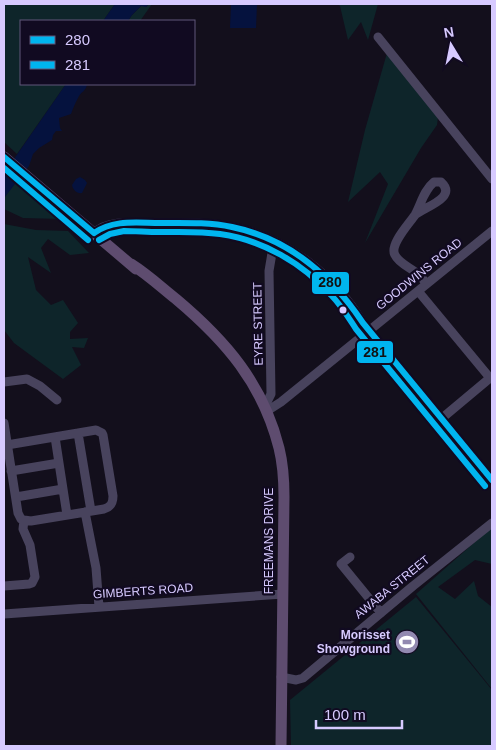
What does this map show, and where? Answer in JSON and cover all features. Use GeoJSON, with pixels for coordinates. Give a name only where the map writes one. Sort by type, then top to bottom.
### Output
{"type":"FeatureCollection","features":[{"type":"Feature","properties":{"kind":"main road","name":"FREEMANS DRIVE"},"geometry":{"type":"LineString","coordinates":[[4,157],[131,264],[192,312],[229,351],[250,379],[265,407],[279,449],[284,480],[281,746]]}},
{"type":"Feature","properties":{"kind":"street"},"geometry":{"type":"LineString","coordinates":[[378,37],[492,179]]}},
{"type":"Feature","properties":{"kind":"street"},"geometry":{"type":"LineString","coordinates":[[415,215],[393,249],[394,255],[398,260],[418,274],[426,284]]}},
{"type":"Feature","properties":{"kind":"street"},"geometry":{"type":"LineString","coordinates":[[94,233],[101,228],[119,224],[195,223],[232,227],[276,242],[301,258],[339,296],[492,480]]}},
{"type":"Feature","properties":{"kind":"street","name":"GOODWINS ROAD"},"geometry":{"type":"LineString","coordinates":[[265,407],[281,402],[492,231]]}},
{"type":"Feature","properties":{"kind":"street","name":"EYRE STREET"},"geometry":{"type":"LineString","coordinates":[[265,407],[271,394],[270,271],[272,253],[276,242]]}},
{"type":"Feature","properties":{"kind":"street"},"geometry":{"type":"LineString","coordinates":[[418,291],[490,378],[441,419]]}},
{"type":"Feature","properties":{"kind":"street"},"geometry":{"type":"LineString","coordinates":[[4,382],[27,379],[40,386],[57,400]]}},
{"type":"Feature","properties":{"kind":"street"},"geometry":{"type":"LineString","coordinates":[[4,422],[7,445],[18,513],[21,519],[31,521],[88,512],[107,508],[112,504],[113,496],[103,435],[99,431],[7,445]]}},
{"type":"Feature","properties":{"kind":"street"},"geometry":{"type":"LineString","coordinates":[[78,433],[96,568],[99,607]]}},
{"type":"Feature","properties":{"kind":"street"},"geometry":{"type":"LineString","coordinates":[[55,437],[67,515]]}},
{"type":"Feature","properties":{"kind":"street"},"geometry":{"type":"LineString","coordinates":[[12,471],[59,463]]}},
{"type":"Feature","properties":{"kind":"street"},"geometry":{"type":"LineString","coordinates":[[4,487],[14,485]]}},
{"type":"Feature","properties":{"kind":"street"},"geometry":{"type":"LineString","coordinates":[[16,497],[63,489]]}},
{"type":"Feature","properties":{"kind":"street"},"geometry":{"type":"LineString","coordinates":[[4,586],[29,584],[34,580],[35,574],[30,544],[23,529],[24,520]]}},
{"type":"Feature","properties":{"kind":"street","name":"AWABA STREET"},"geometry":{"type":"LineString","coordinates":[[282,678],[300,680],[492,523]]}},
{"type":"Feature","properties":{"kind":"street"},"geometry":{"type":"LineString","coordinates":[[350,557],[338,560],[381,613]]}},
{"type":"Feature","properties":{"kind":"street","name":"GIMBERTS ROAD"},"geometry":{"type":"LineString","coordinates":[[4,614],[283,594]]}},
{"type":"Feature","properties":{"kind":"street","name":"AWABA STREET"},"geometry":{"type":"LineString","coordinates":[[281,690],[300,684],[309,673]]}},
{"type":"Feature","properties":{"kind":"green space"},"geometry":{"type":"Polygon","coordinates":[[[4,4],[115,4],[104,20],[20,20],[20,85],[65,85],[17,154],[4,142],[4,4]]]}},
{"type":"Feature","properties":{"kind":"green space"},"geometry":{"type":"Polygon","coordinates":[[[152,4],[141,20],[129,20],[142,5],[146,7],[152,4]]]}},
{"type":"Feature","properties":{"kind":"green space"},"geometry":{"type":"Polygon","coordinates":[[[338,4],[378,4],[368,40],[361,22],[348,40],[338,4]]]}},
{"type":"Feature","properties":{"kind":"green space"},"geometry":{"type":"Polygon","coordinates":[[[387,53],[438,117],[437,125],[421,148],[365,243],[388,184],[380,172],[348,202],[365,130],[387,53]]]}},
{"type":"Feature","properties":{"kind":"green space"},"geometry":{"type":"Polygon","coordinates":[[[17,180],[22,182],[64,219],[23,218],[4,209],[4,198],[17,180]]]}},
{"type":"Feature","properties":{"kind":"green space"},"geometry":{"type":"Polygon","coordinates":[[[4,224],[36,230],[68,231],[89,253],[70,255],[48,239],[41,248],[51,273],[28,257],[36,290],[51,305],[63,300],[78,323],[70,332],[70,339],[88,338],[84,348],[72,347],[81,365],[63,379],[14,343],[4,330],[4,224]]]}},
{"type":"Feature","properties":{"kind":"green space"},"geometry":{"type":"Polygon","coordinates":[[[492,527],[492,564],[475,560],[438,587],[455,599],[474,581],[478,596],[492,607],[492,689],[416,594],[492,527]]]}},
{"type":"Feature","properties":{"kind":"green space","name":"Morisset Showground"},"geometry":{"type":"Polygon","coordinates":[[[416,597],[492,690],[492,746],[291,746],[290,700],[416,597]]]}},
{"type":"Feature","properties":{"kind":"shaded area"},"geometry":{"type":"Polygon","coordinates":[[[115,4],[149,4],[146,7],[141,6],[129,20],[104,20],[115,4]]]}},
{"type":"Feature","properties":{"kind":"shaded area"},"geometry":{"type":"Polygon","coordinates":[[[231,4],[257,4],[256,28],[230,28],[231,4]]]}},
{"type":"Feature","properties":{"kind":"shaded area"},"geometry":{"type":"Polygon","coordinates":[[[65,85],[87,85],[71,114],[59,118],[62,131],[56,131],[52,140],[33,154],[29,166],[4,198],[4,171],[65,85]]]}},
{"type":"Feature","properties":{"kind":"shaded area"},"geometry":{"type":"Polygon","coordinates":[[[80,177],[87,183],[82,193],[78,193],[72,185],[80,177]]]}},
{"type":"Feature","properties":{"kind":"waterway"},"geometry":{"type":"LineString","coordinates":[[112,238],[125,230],[136,227]]}},
{"type":"Feature","properties":{"kind":"waterway"},"geometry":{"type":"LineString","coordinates":[[144,227],[217,230],[254,238],[266,243],[268,248]]}},
{"type":"Feature","properties":{"kind":"transit line","name":"280"},"geometry":{"type":"LineString","coordinates":[[4,157],[94,233]]}},
{"type":"Feature","properties":{"kind":"transit line","name":"281"},"geometry":{"type":"LineString","coordinates":[[4,168],[88,240]]}},
{"type":"Feature","properties":{"kind":"transit line","name":"280"},"geometry":{"type":"LineString","coordinates":[[94,233],[110,226],[126,223],[214,224],[253,233],[272,240],[290,250],[323,275],[337,289],[492,480]]}},
{"type":"Feature","properties":{"kind":"transit line","name":"281"},"geometry":{"type":"LineString","coordinates":[[99,240],[110,234],[124,231],[212,233],[251,242],[294,263],[320,283],[335,299],[356,329],[485,486]]}},
{"type":"Feature","properties":{"kind":"place","name":"Morisset Showground"},"geometry":{"type":"Point","coordinates":[407,642]}}]}
